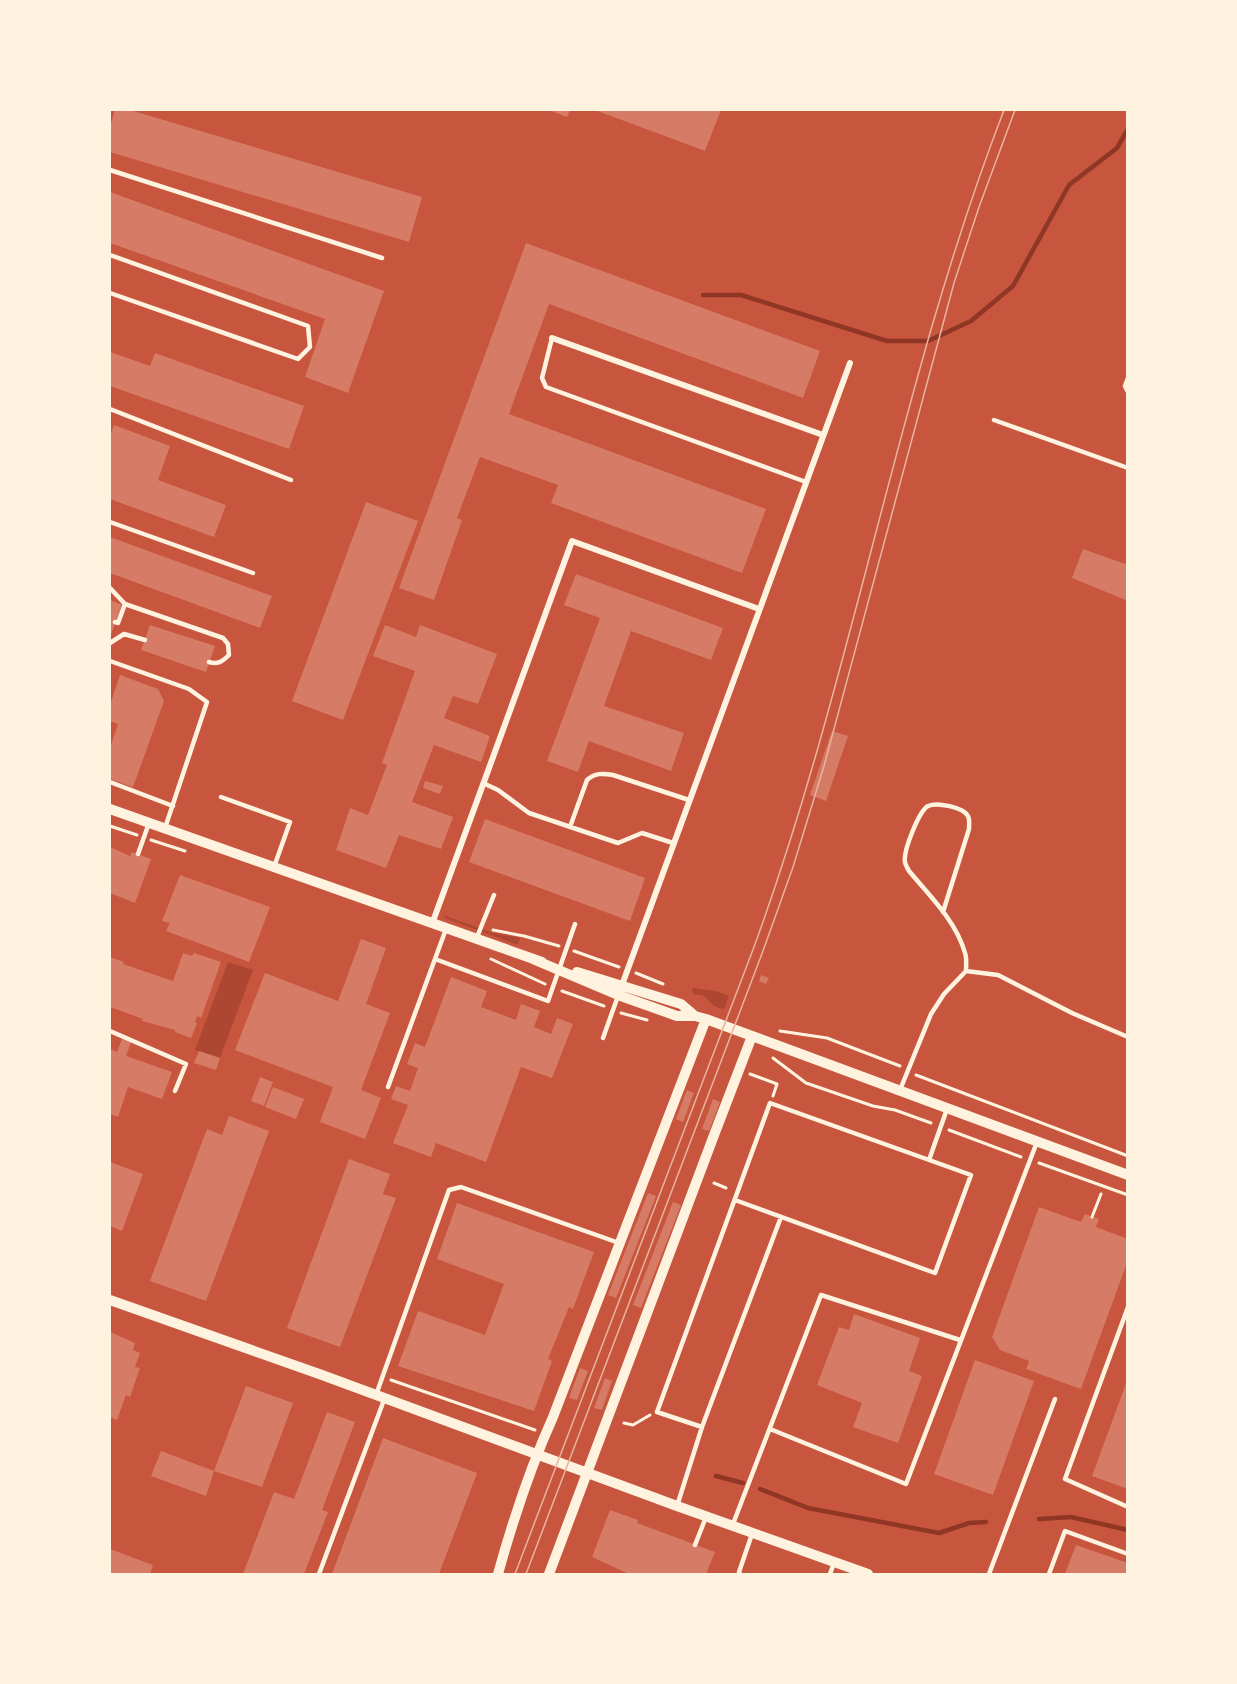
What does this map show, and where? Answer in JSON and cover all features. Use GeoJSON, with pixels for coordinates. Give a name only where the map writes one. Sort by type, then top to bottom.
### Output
{"type":"FeatureCollection","features":[{"type":"Feature","properties":{"kind":"street"},"geometry":{"type":"LineString","coordinates":[[552,338],[823,435]]}},
{"type":"Feature","properties":{"kind":"street"},"geometry":{"type":"LineString","coordinates":[[620,990],[850,363]]}},
{"type":"Feature","properties":{"kind":"street"},"geometry":{"type":"LineString","coordinates":[[432,924],[572,541],[759,609]]}},
{"type":"Feature","properties":{"kind":"street"},"geometry":{"type":"LineString","coordinates":[[110,809],[620,990],[677,1016],[700,1017],[1128,1175]]}},
{"type":"Feature","properties":{"kind":"street"},"geometry":{"type":"LineString","coordinates":[[498,1575],[516,1510],[619,1243],[700,1017]]}},
{"type":"Feature","properties":{"kind":"street"},"geometry":{"type":"LineString","coordinates":[[549,1575],[752,1036]]}},
{"type":"Feature","properties":{"kind":"street"},"geometry":{"type":"LineString","coordinates":[[110,1300],[868,1575]]}},
{"type":"Feature","properties":{"kind":"lane"},"geometry":{"type":"LineString","coordinates":[[110,170],[382,258]]}},
{"type":"Feature","properties":{"kind":"lane"},"geometry":{"type":"LineString","coordinates":[[110,255],[309,326],[310,347],[298,359],[110,292]]}},
{"type":"Feature","properties":{"kind":"lane"},"geometry":{"type":"LineString","coordinates":[[552,338],[542,378],[546,387],[806,482]]}},
{"type":"Feature","properties":{"kind":"lane"},"geometry":{"type":"LineString","coordinates":[[1128,378],[1125,386],[1128,392]]}},
{"type":"Feature","properties":{"kind":"lane"},"geometry":{"type":"LineString","coordinates":[[110,410],[291,480]]}},
{"type":"Feature","properties":{"kind":"lane"},"geometry":{"type":"LineString","coordinates":[[994,420],[1128,468]]}},
{"type":"Feature","properties":{"kind":"lane"},"geometry":{"type":"LineString","coordinates":[[110,522],[253,573]]}},
{"type":"Feature","properties":{"kind":"lane"},"geometry":{"type":"LineString","coordinates":[[110,588],[125,603],[223,638],[228,644],[229,655],[222,662],[214,664],[209,662]]}},
{"type":"Feature","properties":{"kind":"lane"},"geometry":{"type":"LineString","coordinates":[[115,622],[118,623],[125,603]]}},
{"type":"Feature","properties":{"kind":"lane"},"geometry":{"type":"LineString","coordinates":[[110,643],[124,634],[145,640]]}},
{"type":"Feature","properties":{"kind":"lane"},"geometry":{"type":"LineString","coordinates":[[110,661],[189,689],[207,702],[165,828]]}},
{"type":"Feature","properties":{"kind":"lane"},"geometry":{"type":"LineString","coordinates":[[570,827],[587,780],[593,775],[602,773],[614,775],[689,800]]}},
{"type":"Feature","properties":{"kind":"lane"},"geometry":{"type":"LineString","coordinates":[[110,782],[173,806]]}},
{"type":"Feature","properties":{"kind":"lane"},"geometry":{"type":"LineString","coordinates":[[483,783],[498,790],[529,813],[618,843],[642,833],[673,843]]}},
{"type":"Feature","properties":{"kind":"lane"},"geometry":{"type":"LineString","coordinates":[[221,797],[290,822],[274,867]]}},
{"type":"Feature","properties":{"kind":"lane"},"geometry":{"type":"LineString","coordinates":[[900,1090],[931,1014],[944,994],[966,971],[966,954],[957,934],[905,863],[906,852],[920,814],[929,806],[945,805],[965,812],[969,818],[969,830],[943,912]]}},
{"type":"Feature","properties":{"kind":"lane"},"geometry":{"type":"LineString","coordinates":[[138,854],[149,823]]}},
{"type":"Feature","properties":{"kind":"lane"},"geometry":{"type":"LineString","coordinates":[[477,940],[494,895]]}},
{"type":"Feature","properties":{"kind":"lane"},"geometry":{"type":"LineString","coordinates":[[435,960],[548,1001],[575,924]]}},
{"type":"Feature","properties":{"kind":"lane"},"geometry":{"type":"LineString","coordinates":[[388,1087],[446,929]]}},
{"type":"Feature","properties":{"kind":"lane"},"geometry":{"type":"LineString","coordinates":[[966,971],[998,975],[1072,1013],[1128,1037]]}},
{"type":"Feature","properties":{"kind":"lane"},"geometry":{"type":"LineString","coordinates":[[603,1038],[620,990]]}},
{"type":"Feature","properties":{"kind":"lane"},"geometry":{"type":"LineString","coordinates":[[110,1031],[186,1064],[175,1091]]}},
{"type":"Feature","properties":{"kind":"lane"},"geometry":{"type":"LineString","coordinates":[[702,1427],[657,1412],[770,1103],[971,1175],[935,1273],[735,1200]]}},
{"type":"Feature","properties":{"kind":"lane"},"geometry":{"type":"LineString","coordinates":[[929,1161],[948,1108]]}},
{"type":"Feature","properties":{"kind":"lane"},"geometry":{"type":"LineString","coordinates":[[770,1429],[906,1484],[1037,1141]]}},
{"type":"Feature","properties":{"kind":"lane"},"geometry":{"type":"LineString","coordinates":[[319,1575],[380,1397],[380,1383],[448,1190],[461,1187],[619,1243]]}},
{"type":"Feature","properties":{"kind":"lane"},"geometry":{"type":"LineString","coordinates":[[677,1506],[702,1427],[781,1217]]}},
{"type":"Feature","properties":{"kind":"lane"},"geometry":{"type":"LineString","coordinates":[[732,1527],[821,1295],[960,1340]]}},
{"type":"Feature","properties":{"kind":"lane"},"geometry":{"type":"LineString","coordinates":[[1128,1307],[1065,1479],[1128,1507]]}},
{"type":"Feature","properties":{"kind":"lane"},"geometry":{"type":"LineString","coordinates":[[989,1575],[1055,1399]]}},
{"type":"Feature","properties":{"kind":"lane"},"geometry":{"type":"LineString","coordinates":[[695,1545],[706,1517]]}},
{"type":"Feature","properties":{"kind":"lane"},"geometry":{"type":"LineString","coordinates":[[1048,1575],[1065,1530],[1128,1554]]}},
{"type":"Feature","properties":{"kind":"lane"},"geometry":{"type":"LineString","coordinates":[[740,1575],[739,1572],[752,1534]]}},
{"type":"Feature","properties":{"kind":"lane"},"geometry":{"type":"LineString","coordinates":[[830,1575],[834,1563]]}},
{"type":"Feature","properties":{"kind":"path"},"geometry":{"type":"LineString","coordinates":[[110,826],[191,853]]}},
{"type":"Feature","properties":{"kind":"path"},"geometry":{"type":"LineString","coordinates":[[482,926],[567,948],[657,980],[666,986]]}},
{"type":"Feature","properties":{"kind":"path"},"geometry":{"type":"LineString","coordinates":[[484,956],[552,987],[613,1010],[649,1020]]}},
{"type":"Feature","properties":{"kind":"path"},"geometry":{"type":"LineString","coordinates":[[779,1031],[827,1038],[897,1064],[922,1078],[1128,1156]]}},
{"type":"Feature","properties":{"kind":"path"},"geometry":{"type":"LineString","coordinates":[[751,1074],[777,1084],[770,1103]]}},
{"type":"Feature","properties":{"kind":"path"},"geometry":{"type":"LineString","coordinates":[[714,1183],[726,1188]]}},
{"type":"Feature","properties":{"kind":"path"},"geometry":{"type":"LineString","coordinates":[[1092,1217],[1101,1194]]}},
{"type":"Feature","properties":{"kind":"path"},"geometry":{"type":"LineString","coordinates":[[380,1383],[392,1379],[542,1432]]}},
{"type":"Feature","properties":{"kind":"path"},"geometry":{"type":"LineString","coordinates":[[624,1423],[633,1425],[657,1412]]}},
{"type":"Feature","properties":{"kind":"shaded area"},"geometry":{"type":"Polygon","coordinates":[[[443,915],[493,933],[520,938],[518,945],[447,919],[443,915]]]}},
{"type":"Feature","properties":{"kind":"shaded area"},"geometry":{"type":"Polygon","coordinates":[[[228,962],[253,970],[220,1058],[195,1050],[228,962]]]}},
{"type":"Feature","properties":{"kind":"shaded area"},"geometry":{"type":"Polygon","coordinates":[[[693,988],[716,991],[729,996],[724,1009],[712,1004],[705,996],[695,995],[692,992],[693,988]]]}},
{"type":"Feature","properties":{"kind":"building"},"geometry":{"type":"Polygon","coordinates":[[[115,110],[130,110],[422,197],[409,242],[110,152],[110,126],[115,110]]]}},
{"type":"Feature","properties":{"kind":"building"},"geometry":{"type":"Polygon","coordinates":[[[549,110],[570,110],[567,117],[549,110]]]}},
{"type":"Feature","properties":{"kind":"building"},"geometry":{"type":"Polygon","coordinates":[[[595,110],[721,110],[705,151],[595,110]]]}},
{"type":"Feature","properties":{"kind":"building"},"geometry":{"type":"Polygon","coordinates":[[[110,192],[384,291],[348,393],[305,377],[325,319],[110,243],[110,192]]]}},
{"type":"Feature","properties":{"kind":"building"},"geometry":{"type":"Polygon","coordinates":[[[526,243],[820,351],[803,398],[549,304],[509,414],[766,509],[742,573],[551,503],[558,485],[480,457],[457,518],[462,520],[434,600],[399,588],[526,243]]]}},
{"type":"Feature","properties":{"kind":"building"},"geometry":{"type":"Polygon","coordinates":[[[110,352],[150,366],[155,353],[304,406],[289,449],[110,386],[110,352]]]}},
{"type":"Feature","properties":{"kind":"building"},"geometry":{"type":"Polygon","coordinates":[[[114,425],[170,446],[158,480],[226,505],[214,537],[110,499],[110,436],[114,425]]]}},
{"type":"Feature","properties":{"kind":"building"},"geometry":{"type":"Polygon","coordinates":[[[366,502],[418,521],[343,720],[292,701],[366,502]]]}},
{"type":"Feature","properties":{"kind":"building"},"geometry":{"type":"Polygon","coordinates":[[[110,537],[272,596],[260,628],[110,573],[110,537]]]}},
{"type":"Feature","properties":{"kind":"building"},"geometry":{"type":"Polygon","coordinates":[[[1083,549],[1128,565],[1128,601],[1072,578],[1083,549]]]}},
{"type":"Feature","properties":{"kind":"building"},"geometry":{"type":"Polygon","coordinates":[[[576,574],[723,628],[711,660],[631,631],[604,706],[684,733],[671,771],[589,741],[578,772],[547,761],[600,618],[564,605],[576,574]]]}},
{"type":"Feature","properties":{"kind":"building"},"geometry":{"type":"Polygon","coordinates":[[[110,600],[122,605],[110,637],[110,600]]]}},
{"type":"Feature","properties":{"kind":"building"},"geometry":{"type":"Polygon","coordinates":[[[150,625],[215,646],[206,672],[141,650],[150,625]]]}},
{"type":"Feature","properties":{"kind":"building"},"geometry":{"type":"Polygon","coordinates":[[[385,625],[416,637],[420,625],[497,654],[478,704],[453,696],[444,718],[490,736],[481,762],[434,745],[412,802],[453,817],[441,849],[399,835],[386,868],[336,850],[350,808],[368,815],[387,765],[382,763],[415,671],[373,656],[385,625]]]}},
{"type":"Feature","properties":{"kind":"building"},"geometry":{"type":"Polygon","coordinates":[[[120,675],[158,689],[164,701],[133,787],[110,779],[110,748],[118,724],[110,721],[110,705],[120,675]]]}},
{"type":"Feature","properties":{"kind":"building"},"geometry":{"type":"Polygon","coordinates":[[[832,731],[848,736],[826,801],[810,795],[832,731]]]}},
{"type":"Feature","properties":{"kind":"building"},"geometry":{"type":"Polygon","coordinates":[[[425,781],[443,786],[440,794],[423,788],[425,781]]]}},
{"type":"Feature","properties":{"kind":"building"},"geometry":{"type":"Polygon","coordinates":[[[485,819],[645,878],[630,921],[469,862],[485,819]]]}},
{"type":"Feature","properties":{"kind":"building"},"geometry":{"type":"Polygon","coordinates":[[[110,847],[130,856],[132,852],[151,859],[135,903],[110,893],[110,847]]]}},
{"type":"Feature","properties":{"kind":"building"},"geometry":{"type":"Polygon","coordinates":[[[180,875],[270,907],[249,962],[166,931],[170,923],[162,921],[180,875]]]}},
{"type":"Feature","properties":{"kind":"building"},"geometry":{"type":"Polygon","coordinates":[[[361,939],[386,948],[366,1004],[390,1013],[361,1090],[381,1098],[365,1139],[320,1122],[333,1087],[235,1050],[265,973],[338,1001],[361,939]]]}},
{"type":"Feature","properties":{"kind":"building"},"geometry":{"type":"Polygon","coordinates":[[[183,953],[192,956],[194,953],[221,962],[201,1018],[197,1016],[195,1022],[197,1023],[191,1038],[110,1007],[110,957],[124,962],[123,964],[173,981],[183,953]]]}},
{"type":"Feature","properties":{"kind":"building"},"geometry":{"type":"Polygon","coordinates":[[[761,975],[769,978],[766,984],[759,981],[761,975]]]}},
{"type":"Feature","properties":{"kind":"building"},"geometry":{"type":"Polygon","coordinates":[[[451,977],[487,991],[481,1007],[516,1020],[521,1004],[540,1011],[534,1027],[551,1034],[557,1018],[573,1024],[552,1078],[521,1067],[486,1162],[436,1143],[431,1157],[393,1143],[408,1105],[391,1099],[396,1086],[410,1091],[418,1068],[407,1064],[415,1043],[425,1047],[451,977]]]}},
{"type":"Feature","properties":{"kind":"building"},"geometry":{"type":"Polygon","coordinates":[[[122,1039],[131,1042],[126,1056],[172,1072],[162,1099],[128,1087],[118,1117],[110,1114],[110,1049],[117,1052],[122,1039]]]}},
{"type":"Feature","properties":{"kind":"building"},"geometry":{"type":"Polygon","coordinates":[[[199,1051],[220,1058],[216,1070],[194,1063],[199,1051]]]}},
{"type":"Feature","properties":{"kind":"building"},"geometry":{"type":"Polygon","coordinates":[[[260,1077],[273,1082],[264,1106],[251,1101],[260,1077]]]}},
{"type":"Feature","properties":{"kind":"building"},"geometry":{"type":"Polygon","coordinates":[[[273,1087],[304,1099],[296,1119],[265,1107],[273,1087]]]}},
{"type":"Feature","properties":{"kind":"building"},"geometry":{"type":"Polygon","coordinates":[[[687,1090],[694,1093],[683,1122],[676,1119],[687,1090]]]}},
{"type":"Feature","properties":{"kind":"building"},"geometry":{"type":"Polygon","coordinates":[[[713,1099],[720,1102],[709,1131],[702,1129],[713,1099]]]}},
{"type":"Feature","properties":{"kind":"building"},"geometry":{"type":"Polygon","coordinates":[[[229,1116],[269,1131],[206,1301],[150,1281],[207,1129],[222,1135],[229,1116]]]}},
{"type":"Feature","properties":{"kind":"building"},"geometry":{"type":"Polygon","coordinates":[[[349,1159],[390,1174],[383,1194],[396,1198],[340,1347],[287,1328],[349,1159]]]}},
{"type":"Feature","properties":{"kind":"building"},"geometry":{"type":"Polygon","coordinates":[[[110,1162],[143,1174],[122,1231],[110,1226],[110,1162]]]}},
{"type":"Feature","properties":{"kind":"building"},"geometry":{"type":"Polygon","coordinates":[[[648,1193],[656,1196],[616,1298],[608,1295],[648,1193]]]}},
{"type":"Feature","properties":{"kind":"building"},"geometry":{"type":"Polygon","coordinates":[[[673,1202],[681,1205],[641,1308],[633,1305],[673,1202]]]}},
{"type":"Feature","properties":{"kind":"building"},"geometry":{"type":"Polygon","coordinates":[[[457,1203],[594,1252],[573,1309],[569,1307],[548,1359],[552,1361],[534,1411],[398,1366],[418,1311],[485,1335],[504,1284],[437,1259],[457,1203]]]}},
{"type":"Feature","properties":{"kind":"building"},"geometry":{"type":"Polygon","coordinates":[[[1039,1207],[1081,1222],[1085,1214],[1099,1219],[1096,1227],[1128,1239],[1128,1260],[1081,1389],[1026,1369],[1029,1361],[1000,1350],[992,1337],[1039,1207]]]}},
{"type":"Feature","properties":{"kind":"building"},"geometry":{"type":"Polygon","coordinates":[[[854,1314],[920,1338],[909,1371],[922,1376],[898,1443],[853,1427],[862,1403],[817,1385],[839,1327],[849,1330],[854,1314]]]}},
{"type":"Feature","properties":{"kind":"building"},"geometry":{"type":"Polygon","coordinates":[[[110,1332],[135,1343],[133,1350],[140,1353],[135,1367],[140,1368],[130,1397],[126,1395],[117,1420],[110,1417],[110,1332]]]}},
{"type":"Feature","properties":{"kind":"building"},"geometry":{"type":"Polygon","coordinates":[[[975,1360],[1034,1381],[993,1495],[934,1474],[975,1360]]]}},
{"type":"Feature","properties":{"kind":"building"},"geometry":{"type":"Polygon","coordinates":[[[580,1368],[588,1371],[577,1400],[569,1398],[580,1368]]]}},
{"type":"Feature","properties":{"kind":"building"},"geometry":{"type":"Polygon","coordinates":[[[605,1378],[612,1381],[602,1410],[594,1408],[605,1378]]]}},
{"type":"Feature","properties":{"kind":"building"},"geometry":{"type":"Polygon","coordinates":[[[1128,1381],[1128,1489],[1092,1476],[1128,1381]]]}},
{"type":"Feature","properties":{"kind":"building"},"geometry":{"type":"Polygon","coordinates":[[[246,1386],[293,1403],[262,1487],[214,1471],[246,1386]]]}},
{"type":"Feature","properties":{"kind":"building"},"geometry":{"type":"Polygon","coordinates":[[[327,1412],[355,1422],[322,1510],[328,1512],[304,1574],[243,1574],[274,1492],[294,1499],[327,1412]]]}},
{"type":"Feature","properties":{"kind":"building"},"geometry":{"type":"Polygon","coordinates":[[[383,1438],[477,1473],[439,1574],[332,1574],[383,1438]]]}},
{"type":"Feature","properties":{"kind":"building"},"geometry":{"type":"Polygon","coordinates":[[[161,1451],[214,1471],[206,1496],[151,1476],[161,1451]]]}},
{"type":"Feature","properties":{"kind":"building"},"geometry":{"type":"Polygon","coordinates":[[[610,1510],[638,1520],[637,1523],[715,1552],[706,1574],[629,1574],[592,1557],[610,1510]]]}},
{"type":"Feature","properties":{"kind":"building"},"geometry":{"type":"Polygon","coordinates":[[[1076,1545],[1128,1563],[1128,1574],[1065,1574],[1076,1545]]]}},
{"type":"Feature","properties":{"kind":"building"},"geometry":{"type":"Polygon","coordinates":[[[110,1549],[153,1565],[150,1574],[110,1574],[110,1549]]]}},
{"type":"Feature","properties":{"kind":"waterway"},"geometry":{"type":"LineString","coordinates":[[703,295],[741,295],[887,341],[928,341],[971,321],[1013,286],[1069,185],[1117,148],[1128,129]]}},
{"type":"Feature","properties":{"kind":"waterway"},"geometry":{"type":"LineString","coordinates":[[716,1476],[743,1483]]}},
{"type":"Feature","properties":{"kind":"waterway"},"geometry":{"type":"LineString","coordinates":[[760,1489],[808,1508],[939,1533],[969,1523],[986,1522]]}},
{"type":"Feature","properties":{"kind":"waterway"},"geometry":{"type":"LineString","coordinates":[[1039,1519],[1071,1517],[1128,1530]]}},
{"type":"Feature","properties":{"kind":"tram line"},"geometry":{"type":"LineString","coordinates":[[515,1574],[754,947],[789,844],[820,739],[935,317],[967,213],[1004,110]]}},
{"type":"Feature","properties":{"kind":"tram line"},"geometry":{"type":"LineString","coordinates":[[526,1574],[793,867],[824,766],[954,283],[1015,110]]}}]}
